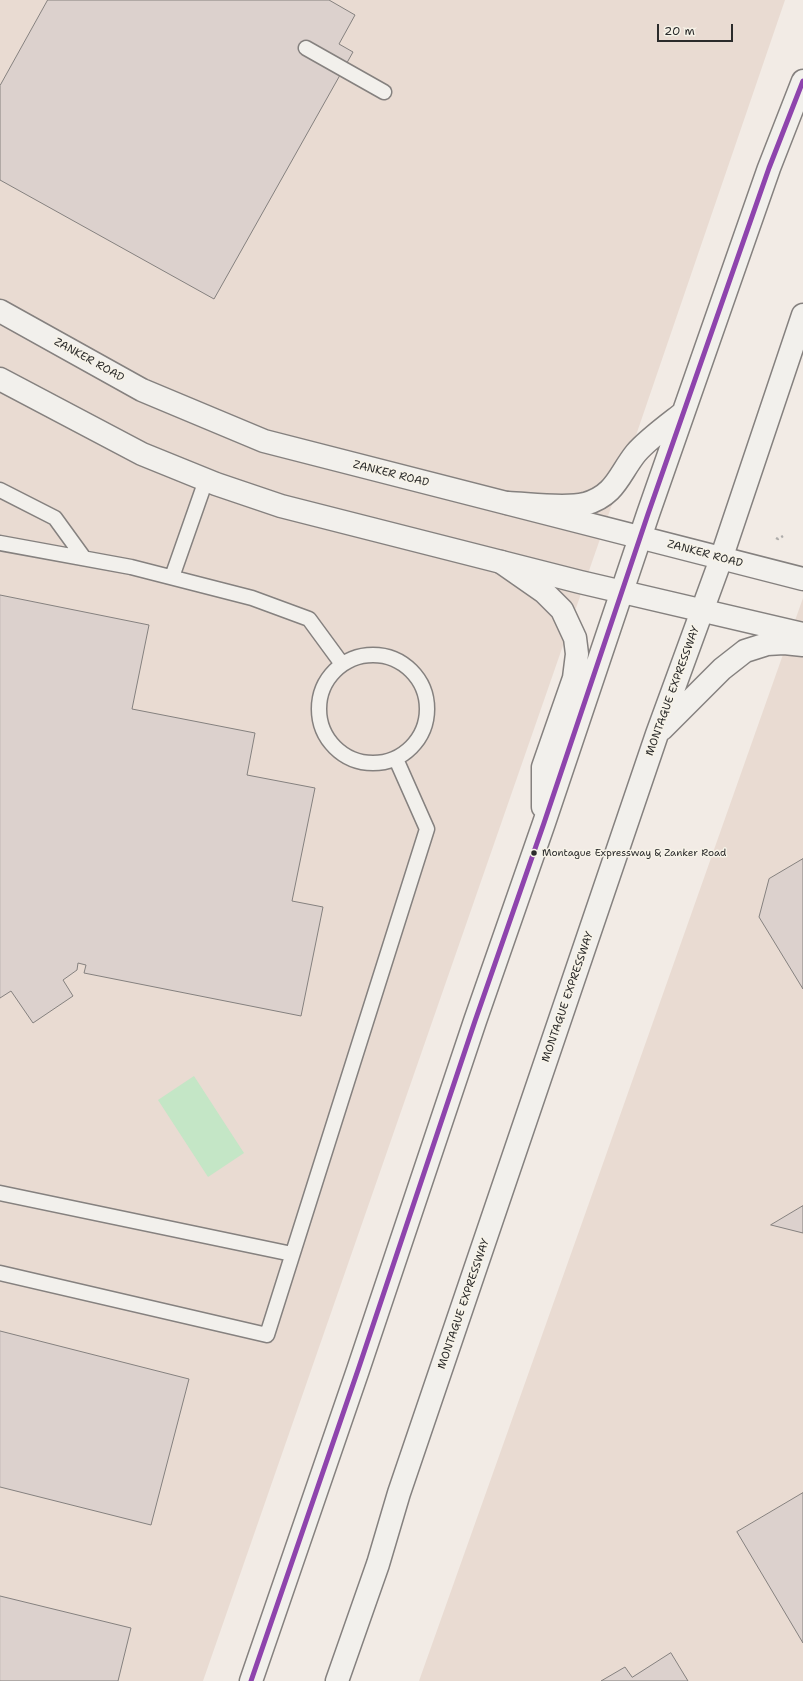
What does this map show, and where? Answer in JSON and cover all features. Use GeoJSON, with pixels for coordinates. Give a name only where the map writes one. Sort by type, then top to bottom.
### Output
{"type":"FeatureCollection","features":[{"type":"Feature","properties":{"kind":"main road"},"geometry":{"type":"LineString","coordinates":[[251,1681],[640,537],[769,168],[803,81]]}},
{"type":"Feature","properties":{"kind":"main road","name":"ZANKER ROAD"},"geometry":{"type":"LineString","coordinates":[[0,311],[142,390],[264,441],[803,580]]}},
{"type":"Feature","properties":{"kind":"main road","name":"MONTAGUE EXPRESSWAY"},"geometry":{"type":"LineString","coordinates":[[337,1681],[378,1564],[399,1493],[657,734],[721,559],[803,315]]}},
{"type":"Feature","properties":{"kind":"main road"},"geometry":{"type":"LineString","coordinates":[[0,379],[142,454],[206,480],[280,506],[622,592],[803,634]]}},
{"type":"Feature","properties":{"kind":"main road"},"geometry":{"type":"LineString","coordinates":[[508,503],[574,506],[586,504],[604,495],[620,479],[636,453],[684,412]]}},
{"type":"Feature","properties":{"kind":"main road"},"geometry":{"type":"LineString","coordinates":[[501,562],[544,592],[562,610],[575,638],[577,654],[574,678],[543,767],[544,823]]}},
{"type":"Feature","properties":{"kind":"main road"},"geometry":{"type":"LineString","coordinates":[[657,734],[722,669],[745,652],[768,644],[784,643],[803,645]]}},
{"type":"Feature","properties":{"kind":"lane"},"geometry":{"type":"LineString","coordinates":[[306,48],[384,92]]}},
{"type":"Feature","properties":{"kind":"lane"},"geometry":{"type":"LineString","coordinates":[[172,577],[206,480]]}},
{"type":"Feature","properties":{"kind":"lane"},"geometry":{"type":"LineString","coordinates":[[0,490],[55,518],[84,558]]}},
{"type":"Feature","properties":{"kind":"lane"},"geometry":{"type":"LineString","coordinates":[[0,543],[131,567],[252,598],[309,619],[342,664]]}},
{"type":"Feature","properties":{"kind":"lane"},"geometry":{"type":"LineString","coordinates":[[362,655],[382,655],[402,662],[417,676],[426,695],[428,714],[422,732],[412,748],[396,759],[372,764],[349,758],[330,743],[320,722],[320,698],[327,678],[342,664],[362,655]]}},
{"type":"Feature","properties":{"kind":"lane"},"geometry":{"type":"LineString","coordinates":[[0,1273],[267,1335],[427,829],[396,759]]}},
{"type":"Feature","properties":{"kind":"lane"},"geometry":{"type":"LineString","coordinates":[[0,1193],[292,1254]]}},
{"type":"Feature","properties":{"kind":"path"},"geometry":{"type":"LineString","coordinates":[[776,538],[778,539],[782,536]]}},
{"type":"Feature","properties":{"kind":"shaded area"},"geometry":{"type":"Polygon","coordinates":[[[0,0],[785,0],[632,447],[203,1681],[0,1681],[0,0]]]}},
{"type":"Feature","properties":{"kind":"shaded area"},"geometry":{"type":"Polygon","coordinates":[[[803,598],[803,1681],[419,1681],[583,1220],[803,598]]]}},
{"type":"Feature","properties":{"kind":"green space"},"geometry":{"type":"Polygon","coordinates":[[[194,1076],[244,1153],[208,1177],[158,1100],[194,1076]]]}},
{"type":"Feature","properties":{"kind":"building"},"geometry":{"type":"Polygon","coordinates":[[[48,0],[329,0],[355,15],[339,44],[353,52],[214,299],[0,180],[0,86],[48,0]]]}},
{"type":"Feature","properties":{"kind":"building"},"geometry":{"type":"Polygon","coordinates":[[[0,595],[149,625],[132,709],[255,733],[247,775],[315,788],[292,901],[323,907],[301,1016],[84,973],[86,965],[78,963],[77,970],[63,980],[73,996],[33,1023],[11,991],[0,998],[0,595]]]}},
{"type":"Feature","properties":{"kind":"building"},"geometry":{"type":"Polygon","coordinates":[[[803,859],[803,989],[759,917],[769,879],[803,859]]]}},
{"type":"Feature","properties":{"kind":"building"},"geometry":{"type":"Polygon","coordinates":[[[803,1206],[803,1233],[771,1225],[803,1206]]]}},
{"type":"Feature","properties":{"kind":"building"},"geometry":{"type":"Polygon","coordinates":[[[0,1331],[189,1379],[151,1525],[0,1487],[0,1331]]]}},
{"type":"Feature","properties":{"kind":"building"},"geometry":{"type":"Polygon","coordinates":[[[803,1493],[803,1643],[737,1532],[803,1493]]]}},
{"type":"Feature","properties":{"kind":"building"},"geometry":{"type":"Polygon","coordinates":[[[0,1596],[131,1628],[118,1681],[0,1681],[0,1596]]]}},
{"type":"Feature","properties":{"kind":"building"},"geometry":{"type":"Polygon","coordinates":[[[671,1653],[688,1681],[601,1681],[625,1667],[632,1677],[671,1653]]]}},
{"type":"Feature","properties":{"kind":"transit line"},"geometry":{"type":"LineString","coordinates":[[251,1681],[648,514],[769,168],[803,81]]}},
{"type":"Feature","properties":{"kind":"place","name":"Montague Expressway & Zanker Road"},"geometry":{"type":"Point","coordinates":[534,853]}}]}
